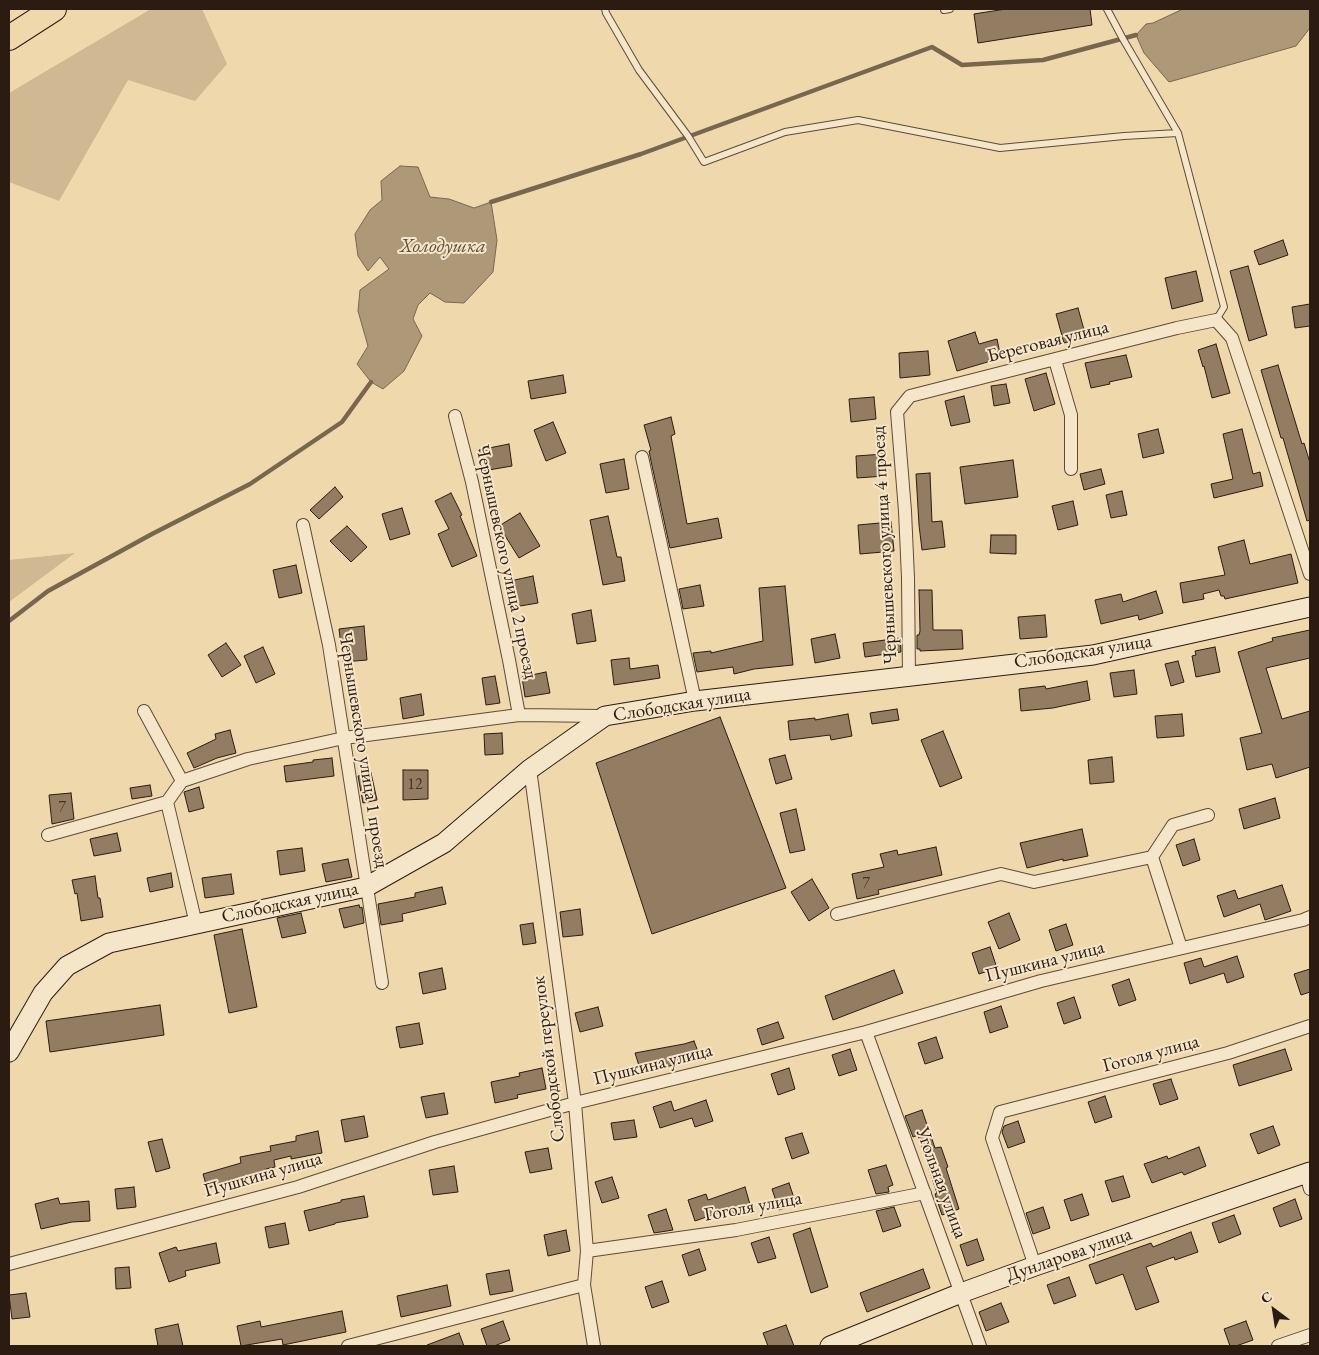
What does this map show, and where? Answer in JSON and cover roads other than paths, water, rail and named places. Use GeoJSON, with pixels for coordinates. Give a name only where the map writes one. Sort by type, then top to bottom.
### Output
{"type":"FeatureCollection","features":[{"type":"Feature","properties":{"kind":"highway"},"geometry":{"type":"LineString","coordinates":[[9,24],[31,9]]}},
{"type":"Feature","properties":{"kind":"highway"},"geometry":{"type":"LineString","coordinates":[[9,38],[54,9]]}},
{"type":"Feature","properties":{"kind":"street","name":"Береговая улица"},"geometry":{"type":"LineString","coordinates":[[897,412],[910,396],[1216,320]]}},
{"type":"Feature","properties":{"kind":"street"},"geometry":{"type":"LineString","coordinates":[[1216,320],[1232,338],[1310,574]]}},
{"type":"Feature","properties":{"kind":"street"},"geometry":{"type":"LineString","coordinates":[[1055,360],[1071,415],[1071,469]]}},
{"type":"Feature","properties":{"kind":"street","name":"Чернышевского улица 4 проезд"},"geometry":{"type":"LineString","coordinates":[[897,412],[905,511],[909,676]]}},
{"type":"Feature","properties":{"kind":"street","name":"Чернышевского улица 2 проезд"},"geometry":{"type":"LineString","coordinates":[[455,416],[474,492],[519,715]]}},
{"type":"Feature","properties":{"kind":"street"},"geometry":{"type":"LineString","coordinates":[[642,457],[695,701]]}},
{"type":"Feature","properties":{"kind":"street","name":"Чернышевского улица 1 проезд"},"geometry":{"type":"LineString","coordinates":[[302,525],[329,645],[382,983]]}},
{"type":"Feature","properties":{"kind":"street","name":"Слободская улица"},"geometry":{"type":"LineString","coordinates":[[9,1052],[43,993],[67,966],[109,943],[366,887],[444,843],[530,769],[605,716],[695,701],[1093,655],[1310,607]]}},
{"type":"Feature","properties":{"kind":"street"},"geometry":{"type":"LineString","coordinates":[[144,711],[182,781]]}},
{"type":"Feature","properties":{"kind":"street"},"geometry":{"type":"LineString","coordinates":[[48,835],[168,802],[182,781],[248,759],[344,738],[519,715],[605,716]]}},
{"type":"Feature","properties":{"kind":"street","name":"Слободской переулок"},"geometry":{"type":"LineString","coordinates":[[530,769],[575,1103],[587,1251],[584,1285],[594,1346]]}},
{"type":"Feature","properties":{"kind":"street"},"geometry":{"type":"LineString","coordinates":[[168,802],[196,924]]}},
{"type":"Feature","properties":{"kind":"street"},"geometry":{"type":"LineString","coordinates":[[837,914],[1001,874],[1034,882],[1152,856],[1173,825],[1208,816]]}},
{"type":"Feature","properties":{"kind":"street"},"geometry":{"type":"LineString","coordinates":[[1152,856],[1181,948]]}},
{"type":"Feature","properties":{"kind":"street","name":"Пушкина улица"},"geometry":{"type":"LineString","coordinates":[[9,1264],[298,1186],[435,1142],[575,1103],[866,1032],[1040,980],[1310,917]]}},
{"type":"Feature","properties":{"kind":"street","name":"Гоголя улица"},"geometry":{"type":"LineString","coordinates":[[1035,1266],[992,1138],[1000,1112],[1228,1054],[1310,1026]]}},
{"type":"Feature","properties":{"kind":"street","name":"Угольная улица"},"geometry":{"type":"LineString","coordinates":[[866,1032],[980,1346]]}},
{"type":"Feature","properties":{"kind":"street","name":"Дунларова улица"},"geometry":{"type":"LineString","coordinates":[[830,1346],[961,1293],[1035,1266],[1309,1178]]}},
{"type":"Feature","properties":{"kind":"street","name":"Гоголя улица"},"geometry":{"type":"LineString","coordinates":[[587,1251],[736,1230],[925,1193]]}},
{"type":"Feature","properties":{"kind":"street"},"geometry":{"type":"LineString","coordinates":[[348,1346],[584,1285]]}},
{"type":"Feature","properties":{"kind":"street"},"geometry":{"type":"LineString","coordinates":[[1278,1346],[1310,1335]]}},
{"type":"Feature","properties":{"kind":"lane"},"geometry":{"type":"LineString","coordinates":[[605,9],[638,70],[688,136],[704,162],[785,132],[858,120],[1000,148],[1124,136],[1178,133]]}},
{"type":"Feature","properties":{"kind":"lane"},"geometry":{"type":"LineString","coordinates":[[1107,9],[1178,133],[1224,307],[1216,320]]}},
{"type":"Feature","properties":{"kind":"water"},"geometry":{"type":"Polygon","coordinates":[[[1183,9],[1310,9],[1310,28],[1296,46],[1169,82],[1144,53],[1136,35],[1146,24],[1153,23],[1183,9]]]}},
{"type":"Feature","properties":{"kind":"water","name":"Холодушка"},"geometry":{"type":"Polygon","coordinates":[[[400,166],[418,167],[430,197],[449,199],[474,208],[491,202],[497,240],[493,272],[464,303],[445,302],[430,293],[418,305],[413,319],[422,336],[404,371],[383,389],[371,382],[357,364],[368,346],[358,311],[360,290],[389,269],[380,257],[368,271],[358,256],[355,234],[370,210],[382,200],[381,181],[400,166]]]}},
{"type":"Feature","properties":{"kind":"waterway"},"geometry":{"type":"LineString","coordinates":[[491,202],[641,154],[932,47],[962,65],[1043,60],[1136,35]]}},
{"type":"Feature","properties":{"kind":"waterway"},"geometry":{"type":"LineString","coordinates":[[9,621],[48,591],[152,534],[250,484],[342,422],[371,382]]}}]}
